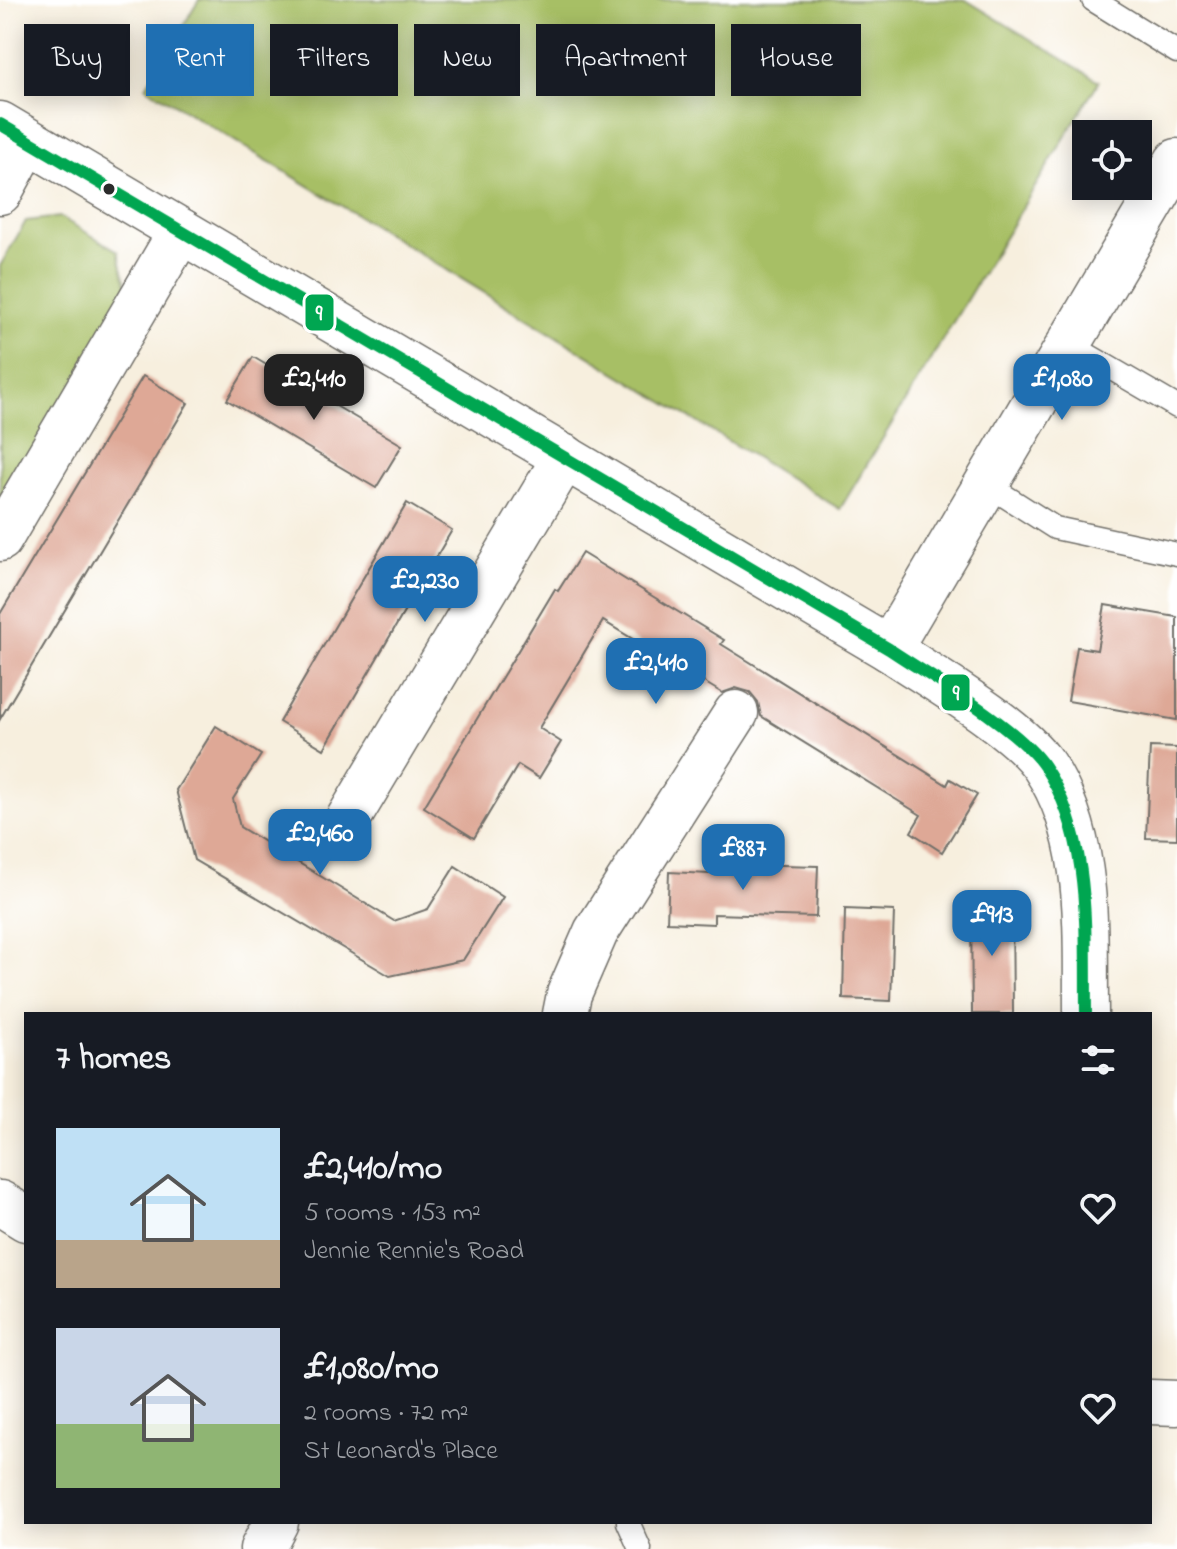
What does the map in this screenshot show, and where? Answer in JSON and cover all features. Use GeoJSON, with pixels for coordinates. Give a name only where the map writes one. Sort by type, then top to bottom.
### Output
{"type":"FeatureCollection","features":[{"type":"Feature","properties":{"kind":"street"},"geometry":{"type":"LineString","coordinates":[[0,192],[14,132],[889,649],[996,721],[1043,764],[1075,833],[1085,906],[1086,1012]]}},
{"type":"Feature","properties":{"kind":"street"},"geometry":{"type":"LineString","coordinates":[[889,649],[1177,161]]}},
{"type":"Feature","properties":{"kind":"street"},"geometry":{"type":"LineString","coordinates":[[0,539],[181,231]]}},
{"type":"Feature","properties":{"kind":"street"},"geometry":{"type":"LineString","coordinates":[[344,826],[565,457]]}},
{"type":"Feature","properties":{"kind":"street"},"geometry":{"type":"LineString","coordinates":[[565,1012],[569,994],[596,932],[736,713]]}},
{"type":"Feature","properties":{"kind":"street"},"geometry":{"type":"LineString","coordinates":[[0,1203],[24,1218]]}},
{"type":"Feature","properties":{"kind":"street"},"geometry":{"type":"LineString","coordinates":[[1152,1402],[1177,1403]]}},
{"type":"Feature","properties":{"kind":"street"},"geometry":{"type":"LineString","coordinates":[[262,1549],[275,1524]]}},
{"type":"Feature","properties":{"kind":"lane"},"geometry":{"type":"LineString","coordinates":[[1093,0],[1177,52]]}},
{"type":"Feature","properties":{"kind":"lane"},"geometry":{"type":"LineString","coordinates":[[1069,344],[1177,407]]}},
{"type":"Feature","properties":{"kind":"lane"},"geometry":{"type":"LineString","coordinates":[[986,484],[1055,528],[1177,554]]}},
{"type":"Feature","properties":{"kind":"lane"},"geometry":{"type":"LineString","coordinates":[[629,1524],[640,1549]]}},
{"type":"Feature","properties":{"kind":"green space"},"geometry":{"type":"Polygon","coordinates":[[[199,0],[966,0],[1099,81],[1075,120],[1072,120],[1072,126],[840,509],[161,96],[254,96],[254,24],[184,24],[199,0]]]}},
{"type":"Feature","properties":{"kind":"green space"},"geometry":{"type":"Polygon","coordinates":[[[60,217],[118,251],[128,291],[0,510],[0,266],[26,221],[60,217]]]}},
{"type":"Feature","properties":{"kind":"building"},"geometry":{"type":"Polygon","coordinates":[[[253,357],[402,445],[376,488],[227,400],[253,357]]]}},
{"type":"Feature","properties":{"kind":"building"},"geometry":{"type":"Polygon","coordinates":[[[143,376],[188,403],[0,719],[0,614],[143,376]]]}},
{"type":"Feature","properties":{"kind":"building"},"geometry":{"type":"Polygon","coordinates":[[[407,503],[452,530],[324,749],[279,722],[407,503]]]}},
{"type":"Feature","properties":{"kind":"building"},"geometry":{"type":"Polygon","coordinates":[[[582,553],[724,640],[721,644],[947,785],[950,779],[977,795],[942,852],[911,832],[921,815],[761,716],[758,702],[750,692],[736,688],[722,693],[603,621],[539,728],[561,742],[539,778],[518,765],[474,838],[424,807],[555,589],[558,591],[582,553]]]}},
{"type":"Feature","properties":{"kind":"building"},"geometry":{"type":"Polygon","coordinates":[[[1105,605],[1177,617],[1177,720],[1068,701],[1077,647],[1097,650],[1105,605]]]}},
{"type":"Feature","properties":{"kind":"building"},"geometry":{"type":"Polygon","coordinates":[[[216,726],[261,755],[233,799],[240,827],[394,921],[428,909],[455,866],[503,897],[463,960],[390,976],[194,860],[176,790],[216,726]]]}},
{"type":"Feature","properties":{"kind":"building"},"geometry":{"type":"Polygon","coordinates":[[[1150,747],[1177,748],[1177,839],[1146,838],[1150,747]]]}},
{"type":"Feature","properties":{"kind":"building"},"geometry":{"type":"Polygon","coordinates":[[[709,863],[818,866],[816,917],[714,914],[714,924],[667,922],[669,872],[709,874],[709,863]]]}},
{"type":"Feature","properties":{"kind":"building"},"geometry":{"type":"Polygon","coordinates":[[[971,903],[1012,903],[1013,1012],[972,1012],[971,903]]]}},
{"type":"Feature","properties":{"kind":"building"},"geometry":{"type":"Polygon","coordinates":[[[845,909],[894,911],[891,1001],[843,999],[845,909]]]}},
{"type":"Feature","properties":{"kind":"transit line","name":"9"},"geometry":{"type":"LineString","coordinates":[[0,124],[889,649],[972,703],[1014,735],[1044,766],[1060,794],[1071,823],[1083,886],[1086,1012]]}}]}
